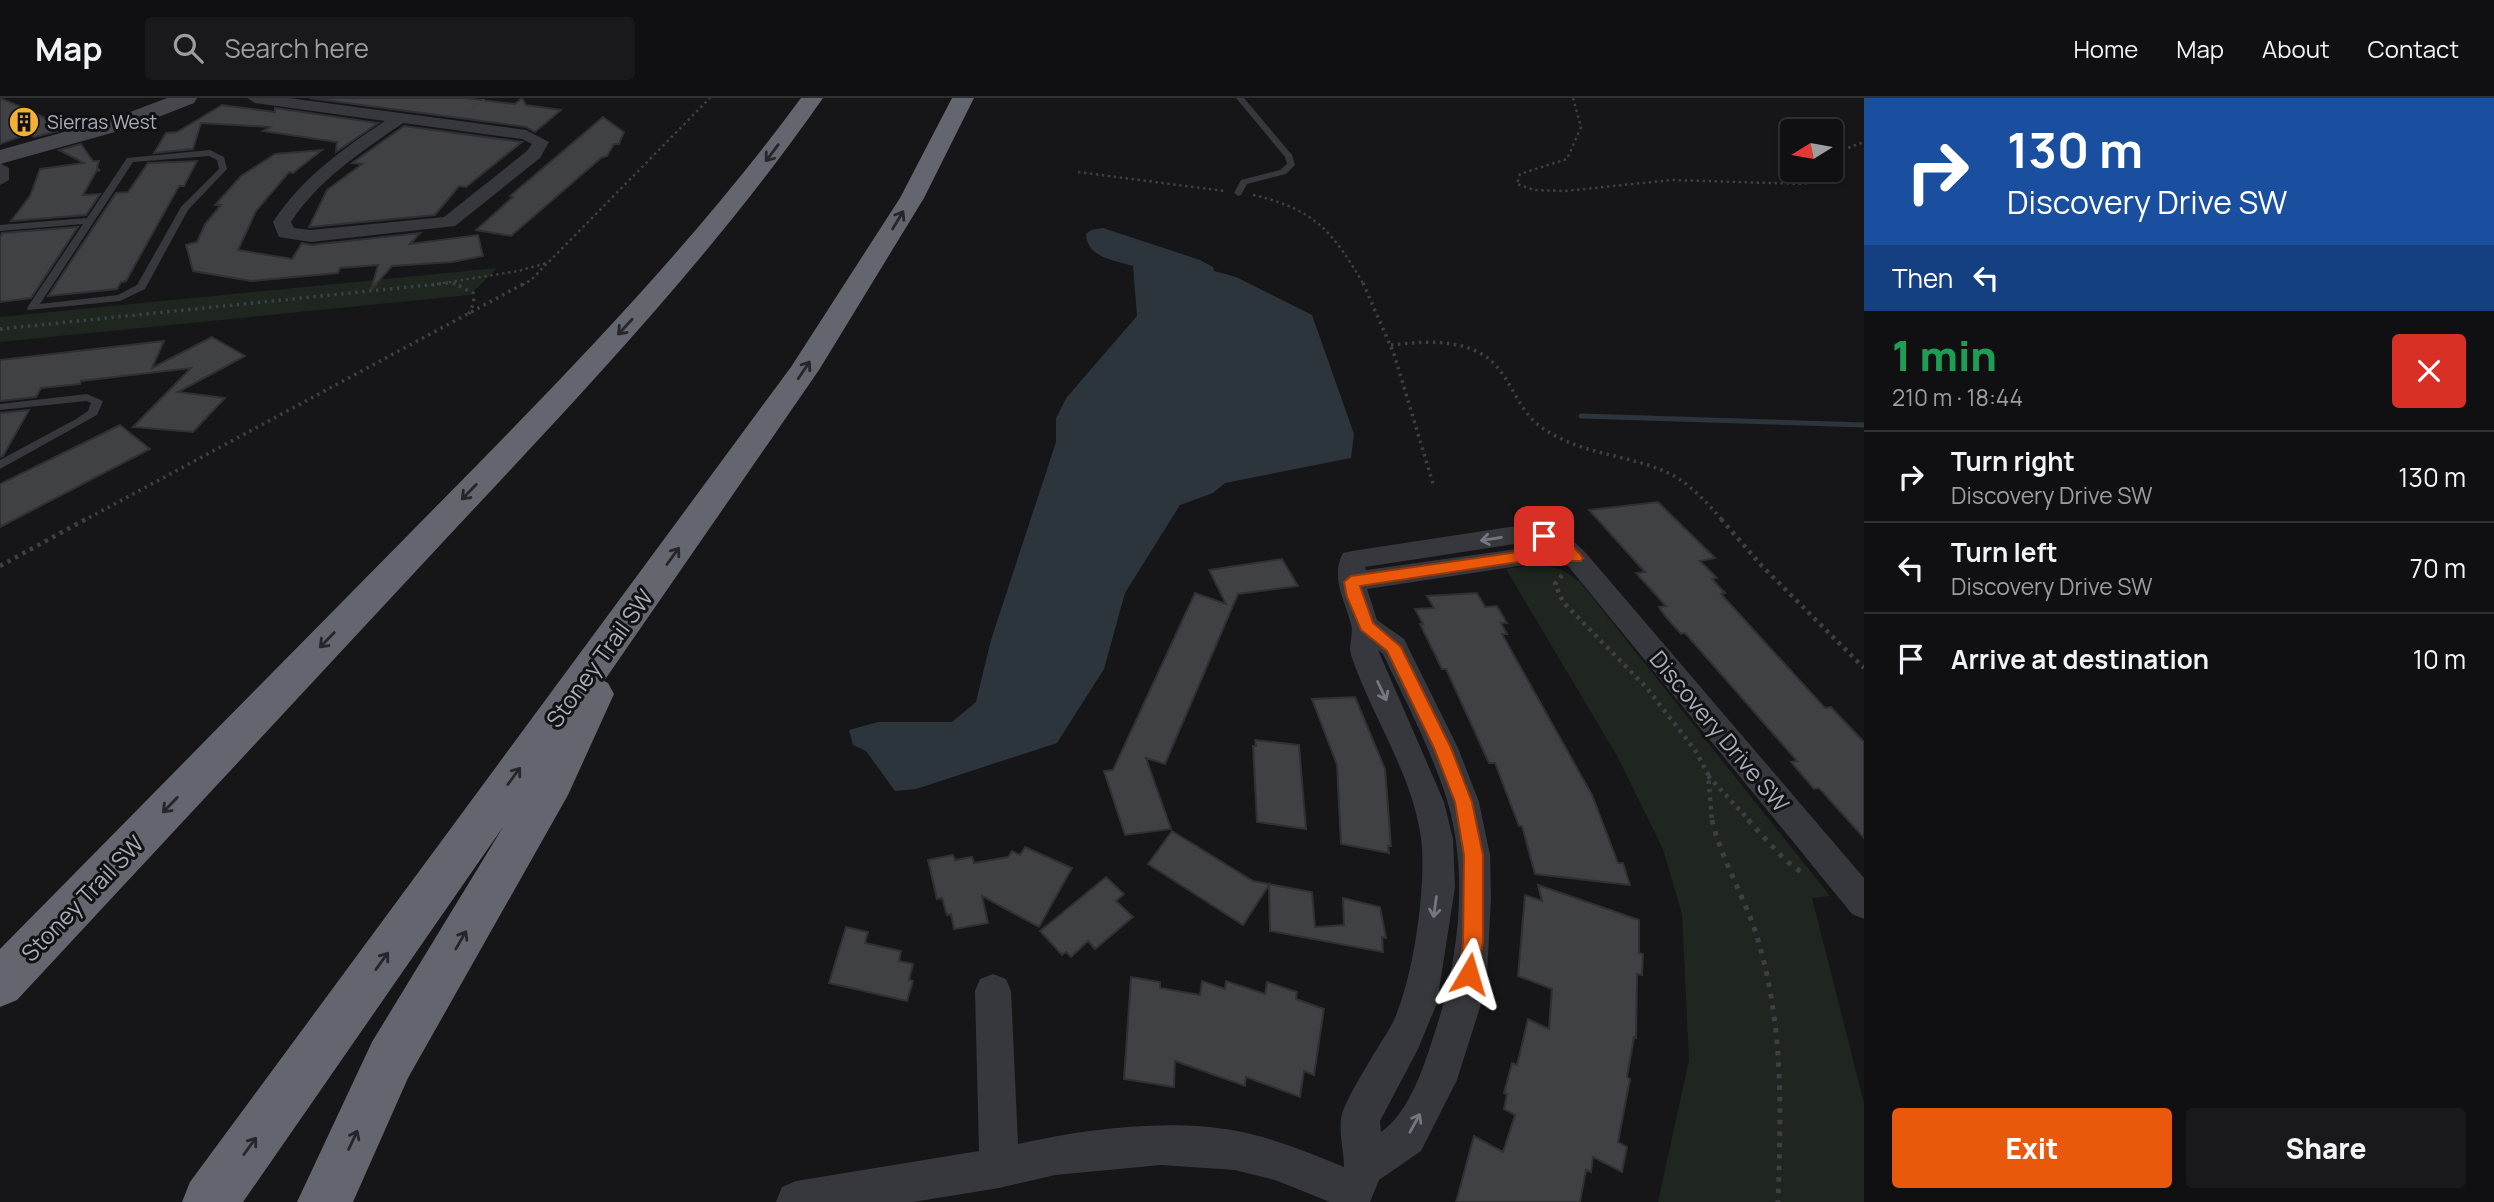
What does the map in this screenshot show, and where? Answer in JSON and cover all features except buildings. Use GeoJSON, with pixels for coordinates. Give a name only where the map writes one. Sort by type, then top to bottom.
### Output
{"type":"FeatureCollection","features":[{"type":"Feature","properties":{"kind":"highway","name":"Stoney Trail SW"},"geometry":{"type":"LineString","coordinates":[[0,984],[515,445],[682,265],[763,166],[812,98]]}},
{"type":"Feature","properties":{"kind":"highway","name":"Stoney Trail SW"},"geometry":{"type":"LineString","coordinates":[[210,1202],[729,478],[826,336],[912,198],[963,98]]}},
{"type":"Feature","properties":{"kind":"highway"},"geometry":{"type":"LineString","coordinates":[[325,1202],[390,1060],[553,782],[633,611]]}},
{"type":"Feature","properties":{"kind":"street"},"geometry":{"type":"LineString","coordinates":[[0,157],[125,122],[186,98]]}},
{"type":"Feature","properties":{"kind":"street"},"geometry":{"type":"LineString","coordinates":[[255,98],[526,135],[541,142],[534,154],[449,222],[311,236],[286,233],[282,222],[294,200],[311,182],[398,119]]}},
{"type":"Feature","properties":{"kind":"street"},"geometry":{"type":"LineString","coordinates":[[0,168],[0,180]]}},
{"type":"Feature","properties":{"kind":"street"},"geometry":{"type":"LineString","coordinates":[[1356,1186],[1360,1118],[1405,1036],[1419,1003],[1438,887],[1437,839],[1428,802],[1401,733],[1364,652],[1366,626],[1351,582],[1525,556],[1553,554],[1576,558]]}},
{"type":"Feature","properties":{"kind":"street","name":"Discovery Drive SW"},"geometry":{"type":"LineString","coordinates":[[1576,558],[1864,903]]}},
{"type":"Feature","properties":{"kind":"street"},"geometry":{"type":"LineString","coordinates":[[1356,1186],[1407,1137],[1438,1080],[1462,1007],[1473,942],[1474,909],[1474,855],[1464,802],[1443,748],[1394,647],[1366,626]]}},
{"type":"Feature","properties":{"kind":"street"},"geometry":{"type":"LineString","coordinates":[[993,991],[999,1168]]}},
{"type":"Feature","properties":{"kind":"street"},"geometry":{"type":"LineString","coordinates":[[796,1201],[999,1168],[1055,1154],[1161,1145],[1235,1150],[1356,1186]]}},
{"type":"Feature","properties":{"kind":"lane"},"geometry":{"type":"LineString","coordinates":[[1238,193],[1244,182],[1283,173],[1291,165],[1289,157],[1240,98]]}},
{"type":"Feature","properties":{"kind":"lane"},"geometry":{"type":"LineString","coordinates":[[0,236],[86,224],[130,160],[210,153],[221,159],[223,169],[184,209],[141,287],[120,298],[32,308],[86,224]]}},
{"type":"Feature","properties":{"kind":"lane"},"geometry":{"type":"LineString","coordinates":[[0,228],[86,224]]}},
{"type":"Feature","properties":{"kind":"lane"},"geometry":{"type":"LineString","coordinates":[[0,407],[87,397],[97,401],[93,413],[0,465]]}},
{"type":"Feature","properties":{"kind":"path"},"geometry":{"type":"LineString","coordinates":[[0,566],[531,280],[632,180],[709,98]]}},
{"type":"Feature","properties":{"kind":"path"},"geometry":{"type":"LineString","coordinates":[[1573,98],[1581,127],[1567,159],[1520,174],[1517,184],[1534,190],[1565,191],[1672,180],[1804,184],[1835,174],[1837,152],[1864,142]]}},
{"type":"Feature","properties":{"kind":"path"},"geometry":{"type":"LineString","coordinates":[[1078,172],[1258,196],[1293,207],[1328,230],[1371,297],[1391,345],[1434,487]]}},
{"type":"Feature","properties":{"kind":"path"},"geometry":{"type":"LineString","coordinates":[[0,330],[449,282],[519,271],[548,262]]}},
{"type":"Feature","properties":{"kind":"path"},"geometry":{"type":"LineString","coordinates":[[449,282],[468,287],[475,293],[476,298],[468,315]]}},
{"type":"Feature","properties":{"kind":"path"},"geometry":{"type":"LineString","coordinates":[[1391,345],[1442,343],[1460,345],[1478,352],[1497,365],[1533,421],[1560,439],[1592,454],[1640,465],[1677,478],[1703,500],[1749,553],[1864,668]]}},
{"type":"Feature","properties":{"kind":"path"},"geometry":{"type":"LineString","coordinates":[[1576,558],[1555,584],[1563,602],[1646,687],[1695,750],[1708,774],[1712,821],[1723,857],[1758,939],[1774,1011],[1782,1090],[1778,1202]]}},
{"type":"Feature","properties":{"kind":"shaded area"},"geometry":{"type":"Polygon","coordinates":[[[1103,228],[1200,260],[1213,267],[1214,271],[1236,277],[1312,315],[1354,434],[1351,458],[1225,483],[1213,493],[1180,505],[1125,593],[1104,669],[1057,743],[916,789],[895,791],[866,751],[853,745],[849,730],[878,722],[952,722],[976,702],[991,640],[1056,442],[1056,418],[1067,397],[1137,316],[1133,266],[1103,257],[1091,248],[1088,242],[1086,234],[1091,230],[1103,228]]]}},
{"type":"Feature","properties":{"kind":"shaded area"},"geometry":{"type":"Polygon","coordinates":[[[497,268],[470,295],[0,342],[0,317],[497,268]]]}},
{"type":"Feature","properties":{"kind":"shaded area"},"geometry":{"type":"Polygon","coordinates":[[[1541,564],[1563,570],[1580,582],[1830,896],[1812,898],[1864,1103],[1864,1202],[1658,1202],[1689,1060],[1682,914],[1663,849],[1617,756],[1506,569],[1541,564]]]}},
{"type":"Feature","properties":{"kind":"waterway"},"geometry":{"type":"LineString","coordinates":[[1581,416],[1864,425]]}},
{"type":"Feature","properties":{"kind":"place","name":"Sierras West"},"geometry":{"type":"Point","coordinates":[24,122]}},
{"type":"Feature","properties":{"kind":"route"},"geometry":{"type":"LineString","coordinates":[[1469,974],[1473,942],[1474,855],[1464,802],[1443,748],[1394,647],[1366,626],[1351,582],[1525,556],[1553,554],[1576,558],[1561,544],[1544,536]]}}]}
